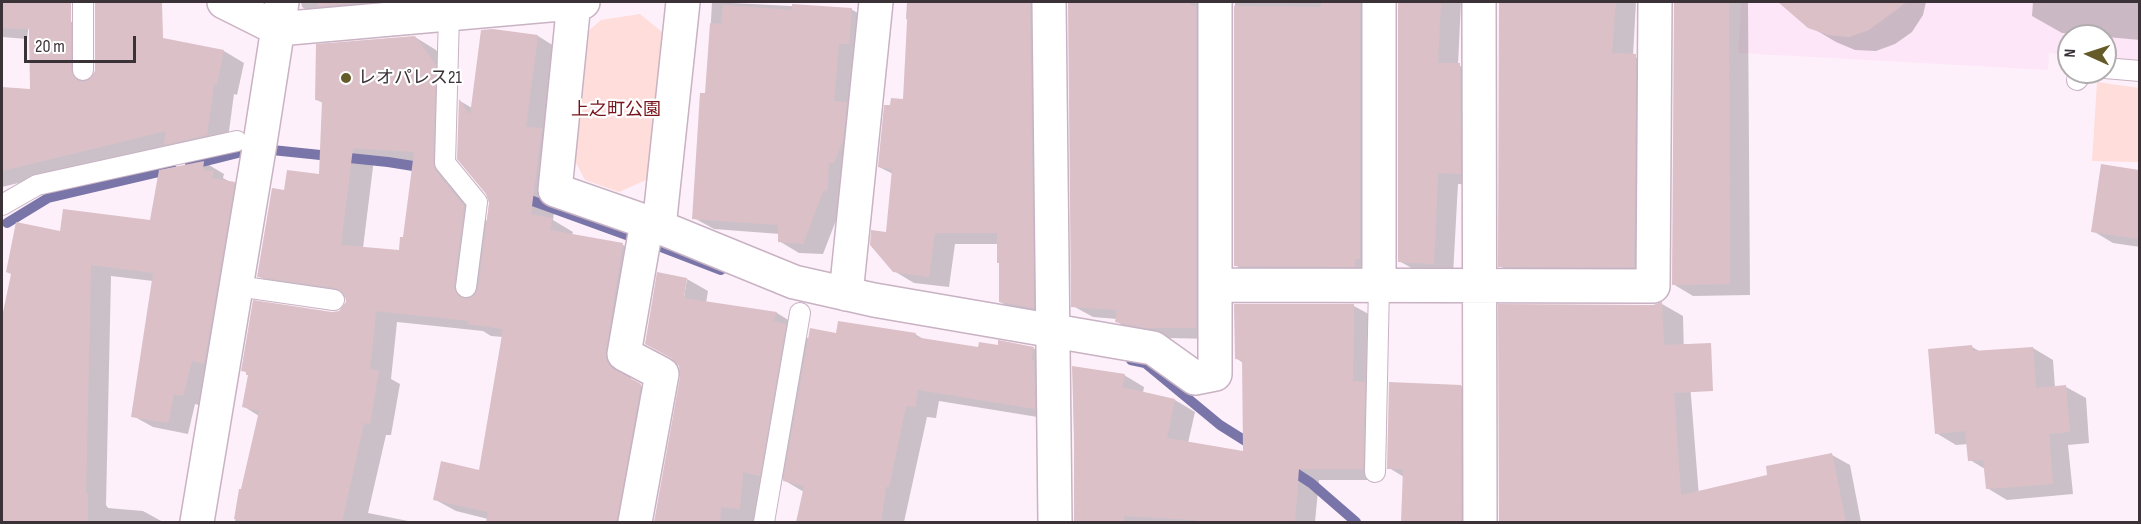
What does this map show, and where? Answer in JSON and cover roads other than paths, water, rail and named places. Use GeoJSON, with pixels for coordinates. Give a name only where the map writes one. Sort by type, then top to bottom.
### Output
{"type":"FeatureCollection","features":[{"type":"Feature","properties":{"kind":"street"},"geometry":{"type":"LineString","coordinates":[[224,2],[280,15],[449,14],[583,2]]}},
{"type":"Feature","properties":{"kind":"street"},"geometry":{"type":"LineString","coordinates":[[574,2],[555,190],[653,225],[794,282],[846,294],[1153,348],[1195,378],[1215,374],[1215,2]]}},
{"type":"Feature","properties":{"kind":"street"},"geometry":{"type":"LineString","coordinates":[[636,522],[662,374],[624,354],[653,225],[683,2]]}},
{"type":"Feature","properties":{"kind":"street"},"geometry":{"type":"LineString","coordinates":[[846,294],[876,2]]}},
{"type":"Feature","properties":{"kind":"street"},"geometry":{"type":"LineString","coordinates":[[1049,2],[1055,522]]}},
{"type":"Feature","properties":{"kind":"street"},"geometry":{"type":"LineString","coordinates":[[1379,2],[1380,286]]}},
{"type":"Feature","properties":{"kind":"street"},"geometry":{"type":"LineString","coordinates":[[1479,2],[1480,522]]}},
{"type":"Feature","properties":{"kind":"street"},"geometry":{"type":"LineString","coordinates":[[1215,285],[1653,286],[1655,2]]}},
{"type":"Feature","properties":{"kind":"street"},"geometry":{"type":"LineString","coordinates":[[197,522],[280,15]]}},
{"type":"Feature","properties":{"kind":"lane"},"geometry":{"type":"LineString","coordinates":[[82,70],[83,2]]}},
{"type":"Feature","properties":{"kind":"lane"},"geometry":{"type":"LineString","coordinates":[[449,14],[445,163],[477,202],[466,287]]}},
{"type":"Feature","properties":{"kind":"lane"},"geometry":{"type":"LineString","coordinates":[[2117,69],[2139,71]]}},
{"type":"Feature","properties":{"kind":"lane"},"geometry":{"type":"LineString","coordinates":[[2,205],[37,185],[237,141]]}},
{"type":"Feature","properties":{"kind":"lane"},"geometry":{"type":"LineString","coordinates":[[237,286],[334,300]]}},
{"type":"Feature","properties":{"kind":"lane"},"geometry":{"type":"LineString","coordinates":[[1375,472],[1380,286]]}},
{"type":"Feature","properties":{"kind":"lane"},"geometry":{"type":"LineString","coordinates":[[764,522],[800,313]]}},
{"type":"Feature","properties":{"kind":"waterway"},"geometry":{"type":"LineString","coordinates":[[190,165],[246,151],[248,144]]}},
{"type":"Feature","properties":{"kind":"waterway"},"geometry":{"type":"LineString","coordinates":[[272,150],[426,168]]}},
{"type":"Feature","properties":{"kind":"waterway"},"geometry":{"type":"LineString","coordinates":[[7,223],[48,198],[172,169]]}},
{"type":"Feature","properties":{"kind":"waterway"},"geometry":{"type":"LineString","coordinates":[[519,196],[632,237]]}},
{"type":"Feature","properties":{"kind":"waterway"},"geometry":{"type":"LineString","coordinates":[[656,245],[721,270]]}},
{"type":"Feature","properties":{"kind":"waterway"},"geometry":{"type":"LineString","coordinates":[[1131,360],[1145,363],[1220,425],[1255,447]]}},
{"type":"Feature","properties":{"kind":"waterway"},"geometry":{"type":"LineString","coordinates":[[1288,468],[1311,483],[1356,522]]}},
{"type":"Feature","properties":{"kind":"place","name":"レオパレス21"},"geometry":{"type":"Point","coordinates":[346,78]}},
{"type":"Feature","properties":{"kind":"park label","name":"上之町公園"},"geometry":{"type":"Point","coordinates":[616,110]}}]}
